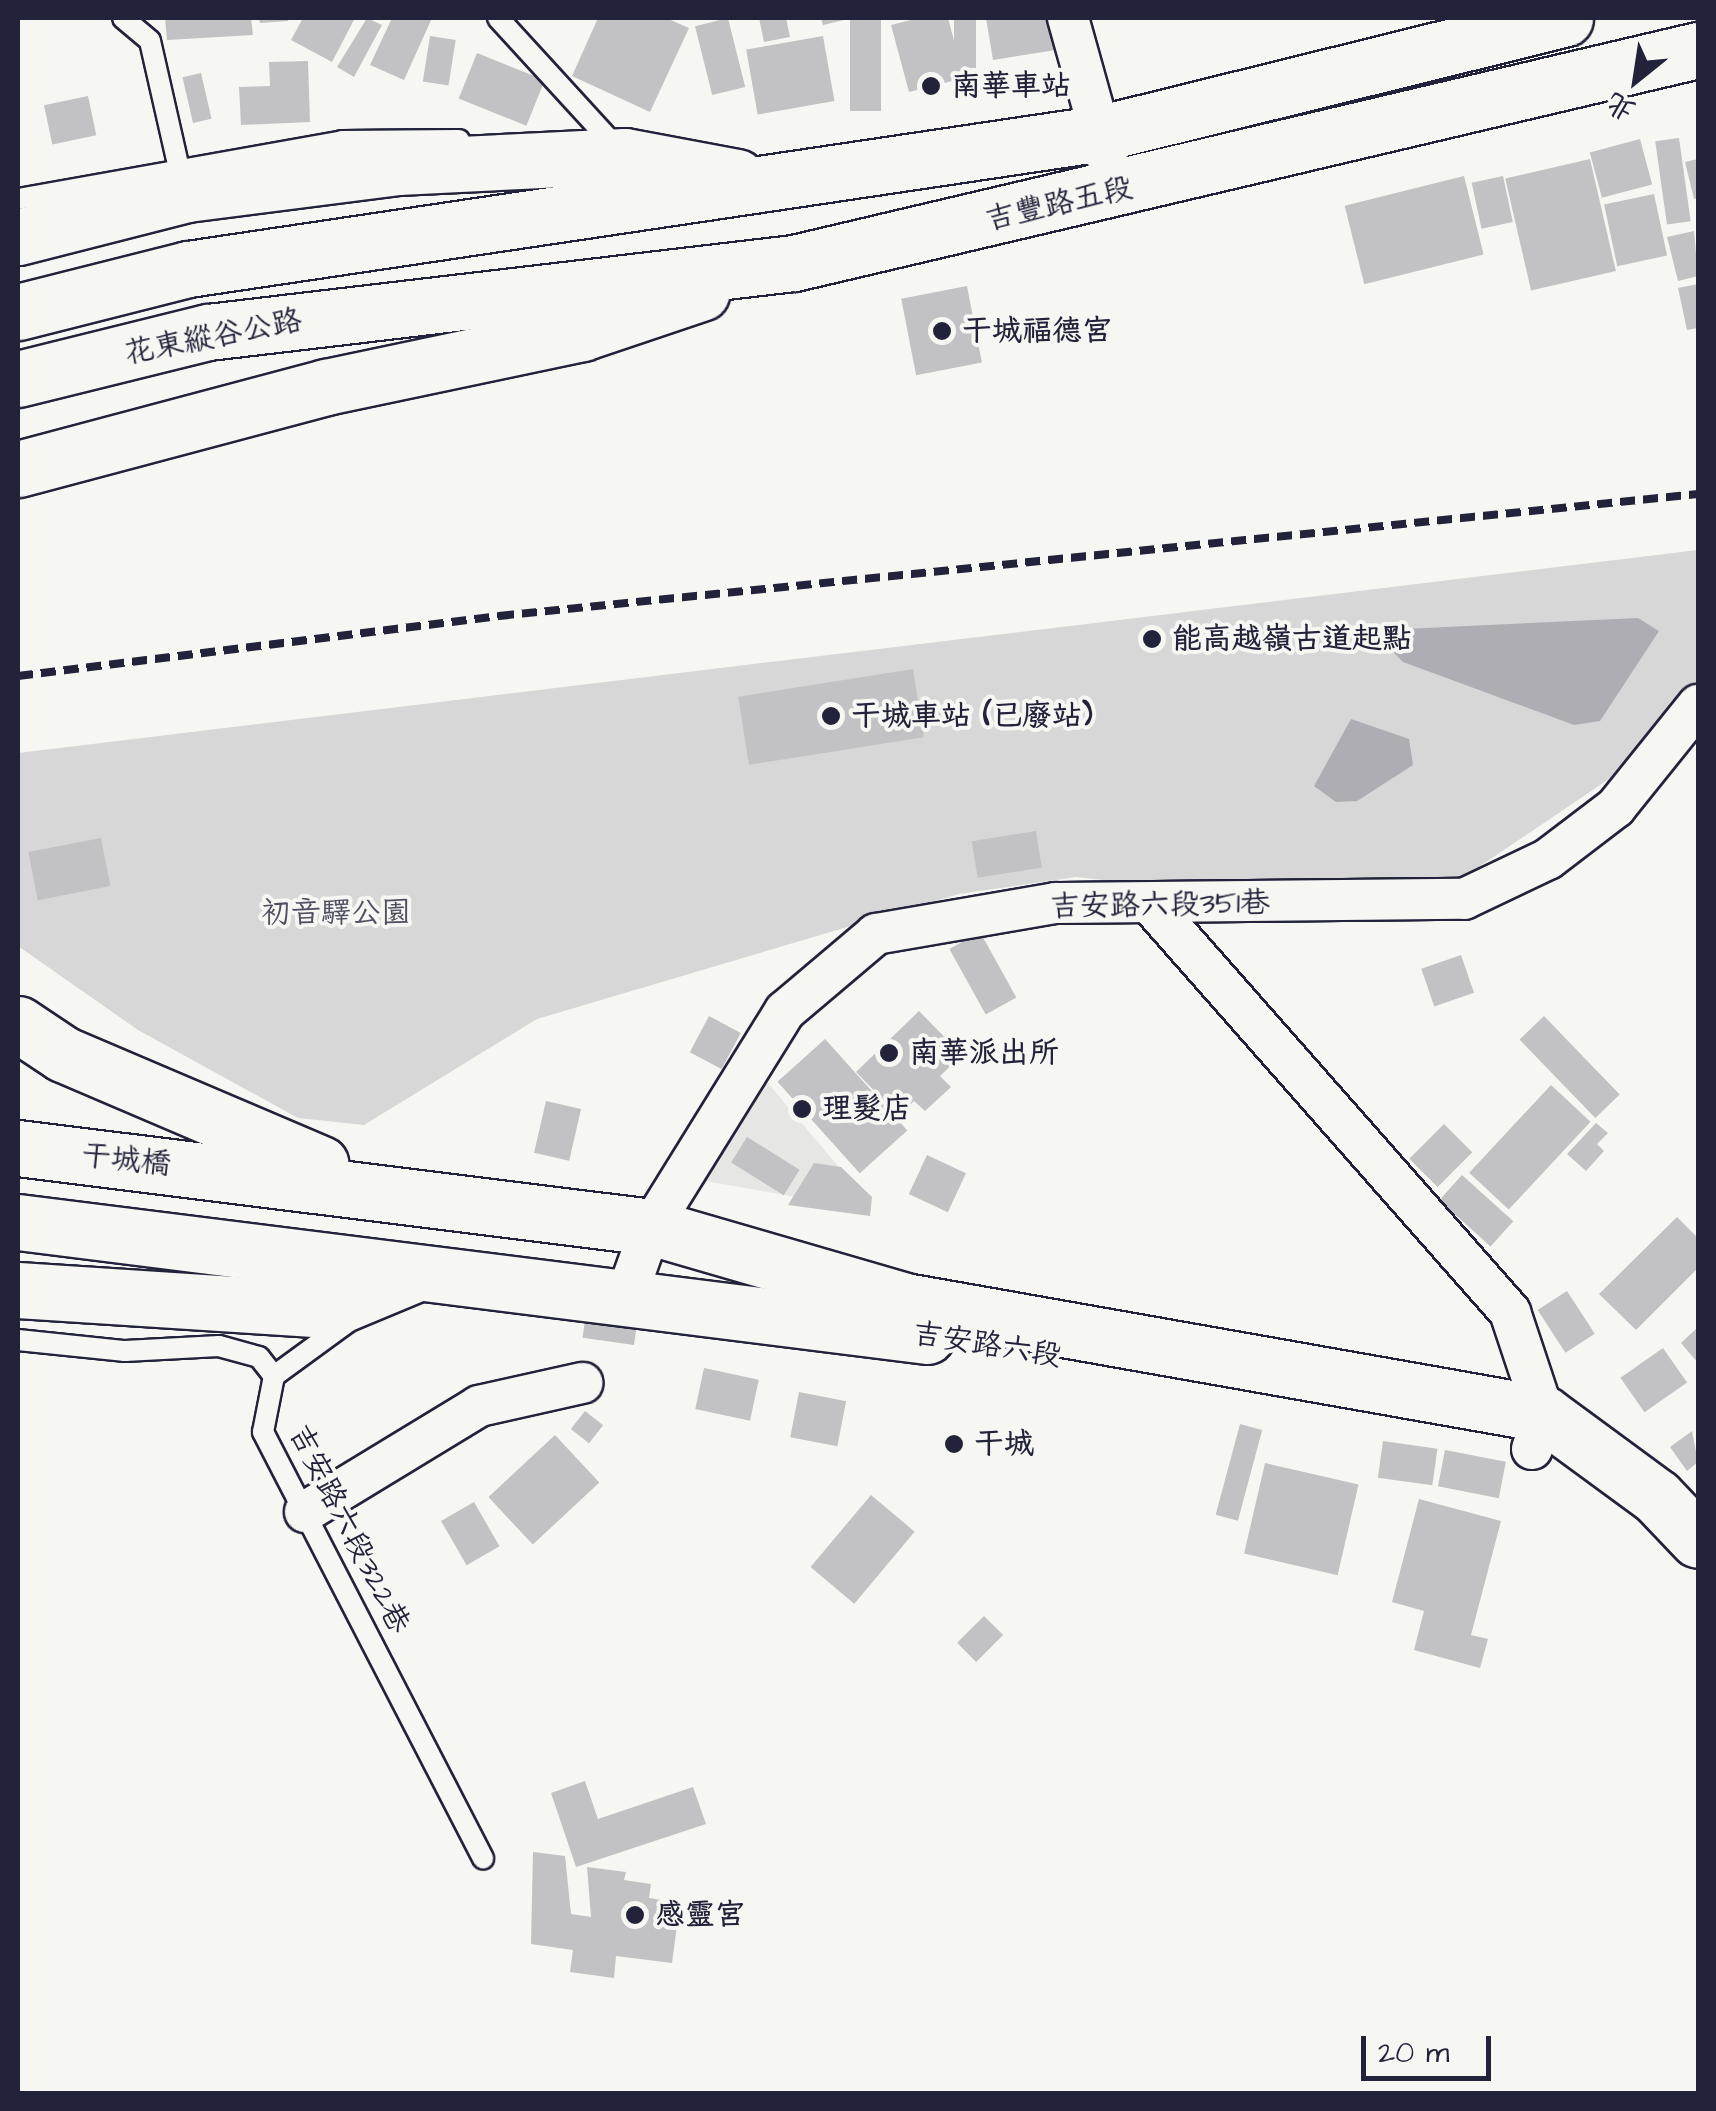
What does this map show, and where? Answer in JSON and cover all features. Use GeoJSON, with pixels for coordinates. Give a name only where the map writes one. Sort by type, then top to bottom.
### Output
{"type":"FeatureCollection","features":[{"type":"Feature","properties":{"kind":"main road","name":"吉豐路五段"},"geometry":{"type":"LineString","coordinates":[[18,312],[188,269],[784,186],[1102,133],[1565,18]]}},
{"type":"Feature","properties":{"kind":"main road","name":"吉豐路五段"},"geometry":{"type":"LineString","coordinates":[[410,306],[794,262],[1114,192],[1698,50]]}},
{"type":"Feature","properties":{"kind":"main road"},"geometry":{"type":"LineString","coordinates":[[18,237],[187,194],[398,167],[625,156],[784,186]]}},
{"type":"Feature","properties":{"kind":"main road"},"geometry":{"type":"LineString","coordinates":[[18,469],[326,387],[582,333],[794,262]]}},
{"type":"Feature","properties":{"kind":"main road","name":"花東縱谷公路"},"geometry":{"type":"LineString","coordinates":[[18,379],[208,332],[410,306]]}},
{"type":"Feature","properties":{"kind":"main road"},"geometry":{"type":"LineString","coordinates":[[18,1024],[63,1054],[383,1190]]}},
{"type":"Feature","properties":{"kind":"main road","name":"干城橋"},"geometry":{"type":"LineString","coordinates":[[18,1148],[235,1172]]}},
{"type":"Feature","properties":{"kind":"main road","name":"吉安路六段"},"geometry":{"type":"LineString","coordinates":[[235,1172],[650,1227],[905,1301],[1538,1431],[1658,1497],[1698,1540]]}},
{"type":"Feature","properties":{"kind":"main road","name":"吉安路六段"},"geometry":{"type":"LineString","coordinates":[[18,1222],[226,1243],[415,1274],[626,1297],[1538,1431],[1698,1581]]}},
{"type":"Feature","properties":{"kind":"main road"},"geometry":{"type":"LineString","coordinates":[[18,1290],[329,1310],[415,1274]]}},
{"type":"Feature","properties":{"kind":"street"},"geometry":{"type":"LineString","coordinates":[[1068,18],[1102,133],[1114,192]]}},
{"type":"Feature","properties":{"kind":"street","name":"吉安路六段351巷"},"geometry":{"type":"LineString","coordinates":[[626,1297],[650,1227],[785,1011],[876,934],[1056,902],[1153,906],[1464,899],[1548,859],[1616,807],[1698,705]]}},
{"type":"Feature","properties":{"kind":"street"},"geometry":{"type":"LineString","coordinates":[[1153,906],[1510,1312],[1538,1431]]}},
{"type":"Feature","properties":{"kind":"street"},"geometry":{"type":"LineString","coordinates":[[305,1512],[478,1406],[582,1384]]}},
{"type":"Feature","properties":{"kind":"lane"},"geometry":{"type":"LineString","coordinates":[[123,18],[150,41],[178,164]]}},
{"type":"Feature","properties":{"kind":"lane"},"geometry":{"type":"LineString","coordinates":[[498,18],[625,156]]}},
{"type":"Feature","properties":{"kind":"lane"},"geometry":{"type":"LineString","coordinates":[[18,199],[178,164],[430,138],[625,156]]}},
{"type":"Feature","properties":{"kind":"lane"},"geometry":{"type":"LineString","coordinates":[[18,1340],[125,1351],[219,1346],[259,1357],[274,1376],[415,1274]]}},
{"type":"Feature","properties":{"kind":"lane","name":"吉安路六段322巷"},"geometry":{"type":"LineString","coordinates":[[274,1376],[264,1432],[484,1859]]}},
{"type":"Feature","properties":{"kind":"shaded area"},"geometry":{"type":"Polygon","coordinates":[[[1638,618],[1659,631],[1600,721],[1574,725],[1403,662],[1388,647],[1404,629],[1638,618]]]}},
{"type":"Feature","properties":{"kind":"shaded area"},"geometry":{"type":"Polygon","coordinates":[[[1351,719],[1409,739],[1413,765],[1357,801],[1336,802],[1314,786],[1351,719]]]}},
{"type":"Feature","properties":{"kind":"shaded area"},"geometry":{"type":"Polygon","coordinates":[[[767,1082],[854,1185],[843,1205],[699,1180],[767,1082]]]}},
{"type":"Feature","properties":{"kind":"green space","name":"初音驛公園"},"geometry":{"type":"Polygon","coordinates":[[[1698,550],[1698,684],[1609,779],[1464,877],[1201,891],[1076,877],[959,894],[537,1019],[364,1125],[298,1118],[138,1030],[18,946],[18,753],[1698,550]]]}},
{"type":"Feature","properties":{"kind":"building"},"geometry":{"type":"Polygon","coordinates":[[[165,18],[251,18],[253,35],[167,40],[165,18]]]}},
{"type":"Feature","properties":{"kind":"building"},"geometry":{"type":"Polygon","coordinates":[[[259,18],[288,18],[288,21],[260,23],[259,18]]]}},
{"type":"Feature","properties":{"kind":"building"},"geometry":{"type":"Polygon","coordinates":[[[303,18],[355,18],[332,62],[291,40],[303,18]]]}},
{"type":"Feature","properties":{"kind":"building"},"geometry":{"type":"Polygon","coordinates":[[[367,18],[382,25],[354,77],[337,67],[367,18]]]}},
{"type":"Feature","properties":{"kind":"building"},"geometry":{"type":"Polygon","coordinates":[[[392,18],[432,18],[404,80],[370,65],[392,18]]]}},
{"type":"Feature","properties":{"kind":"building"},"geometry":{"type":"Polygon","coordinates":[[[598,18],[666,18],[689,28],[650,112],[572,76],[598,18]]]}},
{"type":"Feature","properties":{"kind":"building"},"geometry":{"type":"Polygon","coordinates":[[[728,18],[745,87],[712,95],[695,26],[728,18]]]}},
{"type":"Feature","properties":{"kind":"building"},"geometry":{"type":"Polygon","coordinates":[[[759,18],[786,18],[790,37],[764,42],[759,18]]]}},
{"type":"Feature","properties":{"kind":"building"},"geometry":{"type":"Polygon","coordinates":[[[821,18],[848,18],[848,19],[823,25],[821,18]]]}},
{"type":"Feature","properties":{"kind":"building"},"geometry":{"type":"Polygon","coordinates":[[[850,18],[881,18],[881,111],[850,111],[850,18]]]}},
{"type":"Feature","properties":{"kind":"building"},"geometry":{"type":"Polygon","coordinates":[[[919,18],[948,18],[964,78],[909,92],[891,25],[919,18]]]}},
{"type":"Feature","properties":{"kind":"building"},"geometry":{"type":"Polygon","coordinates":[[[954,18],[976,18],[976,68],[954,68],[954,18]]]}},
{"type":"Feature","properties":{"kind":"building"},"geometry":{"type":"Polygon","coordinates":[[[986,18],[1050,18],[1056,50],[993,60],[986,18]]]}},
{"type":"Feature","properties":{"kind":"building"},"geometry":{"type":"Polygon","coordinates":[[[430,36],[456,40],[448,86],[423,81],[430,36]]]}},
{"type":"Feature","properties":{"kind":"building"},"geometry":{"type":"Polygon","coordinates":[[[823,36],[834,101],[758,115],[746,50],[823,36]]]}},
{"type":"Feature","properties":{"kind":"building"},"geometry":{"type":"Polygon","coordinates":[[[477,53],[545,80],[526,126],[459,98],[477,53]]]}},
{"type":"Feature","properties":{"kind":"building"},"geometry":{"type":"Polygon","coordinates":[[[308,61],[310,122],[241,125],[239,87],[270,86],[269,62],[308,61]]]}},
{"type":"Feature","properties":{"kind":"building"},"geometry":{"type":"Polygon","coordinates":[[[201,73],[212,119],[193,123],[182,77],[201,73]]]}},
{"type":"Feature","properties":{"kind":"building"},"geometry":{"type":"Polygon","coordinates":[[[88,96],[96,135],[52,144],[44,105],[88,96]]]}},
{"type":"Feature","properties":{"kind":"building"},"geometry":{"type":"Polygon","coordinates":[[[1679,138],[1691,221],[1667,225],[1655,141],[1679,138]]]}},
{"type":"Feature","properties":{"kind":"building"},"geometry":{"type":"Polygon","coordinates":[[[1640,139],[1652,184],[1602,198],[1590,152],[1640,139]]]}},
{"type":"Feature","properties":{"kind":"building"},"geometry":{"type":"Polygon","coordinates":[[[1590,159],[1616,271],[1531,291],[1505,179],[1590,159]]]}},
{"type":"Feature","properties":{"kind":"building"},"geometry":{"type":"Polygon","coordinates":[[[1698,159],[1698,198],[1694,199],[1685,162],[1698,159]]]}},
{"type":"Feature","properties":{"kind":"building"},"geometry":{"type":"Polygon","coordinates":[[[1464,176],[1484,255],[1364,284],[1345,206],[1464,176]]]}},
{"type":"Feature","properties":{"kind":"building"},"geometry":{"type":"Polygon","coordinates":[[[1503,176],[1513,222],[1481,229],[1472,183],[1503,176]]]}},
{"type":"Feature","properties":{"kind":"building"},"geometry":{"type":"Polygon","coordinates":[[[1654,194],[1667,256],[1617,266],[1604,205],[1654,194]]]}},
{"type":"Feature","properties":{"kind":"building"},"geometry":{"type":"Polygon","coordinates":[[[1694,231],[1698,276],[1678,281],[1667,237],[1694,231]]]}},
{"type":"Feature","properties":{"kind":"building"},"geometry":{"type":"Polygon","coordinates":[[[1698,284],[1698,328],[1687,330],[1678,288],[1698,284]]]}},
{"type":"Feature","properties":{"kind":"building","name":"干城福德宮"},"geometry":{"type":"Polygon","coordinates":[[[967,286],[982,363],[916,375],[901,299],[967,286]]]}},
{"type":"Feature","properties":{"kind":"building","name":"干城車站 (已廢站)"},"geometry":{"type":"Polygon","coordinates":[[[913,669],[924,737],[749,765],[738,697],[913,669]]]}},
{"type":"Feature","properties":{"kind":"building"},"geometry":{"type":"Polygon","coordinates":[[[1036,831],[1042,868],[978,878],[972,841],[1036,831]]]}},
{"type":"Feature","properties":{"kind":"building"},"geometry":{"type":"Polygon","coordinates":[[[101,838],[110,886],[38,900],[28,852],[101,838]]]}},
{"type":"Feature","properties":{"kind":"building"},"geometry":{"type":"Polygon","coordinates":[[[980,932],[1016,998],[986,1015],[949,949],[980,932]]]}},
{"type":"Feature","properties":{"kind":"building"},"geometry":{"type":"Polygon","coordinates":[[[1461,955],[1474,993],[1434,1006],[1421,969],[1461,955]]]}},
{"type":"Feature","properties":{"kind":"building"},"geometry":{"type":"Polygon","coordinates":[[[919,1011],[962,1055],[940,1076],[951,1087],[925,1111],[914,1101],[899,1116],[856,1072],[919,1011]]]}},
{"type":"Feature","properties":{"kind":"building"},"geometry":{"type":"Polygon","coordinates":[[[709,1016],[741,1033],[722,1069],[690,1052],[709,1016]]]}},
{"type":"Feature","properties":{"kind":"building"},"geometry":{"type":"Polygon","coordinates":[[[1544,1016],[1620,1094],[1595,1118],[1520,1040],[1544,1016]]]}},
{"type":"Feature","properties":{"kind":"building"},"geometry":{"type":"Polygon","coordinates":[[[825,1039],[907,1130],[860,1173],[777,1082],[825,1039]]]}},
{"type":"Feature","properties":{"kind":"building"},"geometry":{"type":"Polygon","coordinates":[[[1551,1085],[1590,1122],[1509,1210],[1469,1173],[1551,1085]]]}},
{"type":"Feature","properties":{"kind":"building"},"geometry":{"type":"Polygon","coordinates":[[[546,1101],[581,1109],[569,1161],[534,1153],[546,1101]]]}},
{"type":"Feature","properties":{"kind":"building"},"geometry":{"type":"Polygon","coordinates":[[[1596,1123],[1608,1133],[1597,1144],[1604,1151],[1586,1171],[1567,1154],[1596,1123]]]}},
{"type":"Feature","properties":{"kind":"building"},"geometry":{"type":"Polygon","coordinates":[[[1444,1124],[1472,1152],[1438,1187],[1409,1159],[1444,1124]]]}},
{"type":"Feature","properties":{"kind":"building"},"geometry":{"type":"Polygon","coordinates":[[[747,1137],[800,1170],[784,1195],[731,1162],[747,1137]]]}},
{"type":"Feature","properties":{"kind":"building"},"geometry":{"type":"Polygon","coordinates":[[[927,1155],[966,1173],[948,1212],[909,1194],[927,1155]]]}},
{"type":"Feature","properties":{"kind":"building"},"geometry":{"type":"Polygon","coordinates":[[[814,1163],[841,1167],[872,1197],[870,1216],[788,1205],[814,1163]]]}},
{"type":"Feature","properties":{"kind":"building"},"geometry":{"type":"Polygon","coordinates":[[[1462,1175],[1513,1221],[1491,1246],[1439,1200],[1462,1175]]]}},
{"type":"Feature","properties":{"kind":"building"},"geometry":{"type":"Polygon","coordinates":[[[1677,1217],[1698,1238],[1698,1268],[1636,1330],[1599,1294],[1677,1217]]]}},
{"type":"Feature","properties":{"kind":"building"},"geometry":{"type":"Polygon","coordinates":[[[1567,1291],[1595,1334],[1565,1353],[1538,1310],[1567,1291]]]}},
{"type":"Feature","properties":{"kind":"building"},"geometry":{"type":"Polygon","coordinates":[[[586,1313],[637,1320],[634,1345],[583,1338],[586,1313]]]}},
{"type":"Feature","properties":{"kind":"building"},"geometry":{"type":"Polygon","coordinates":[[[1698,1327],[1698,1363],[1681,1343],[1698,1327]]]}},
{"type":"Feature","properties":{"kind":"building"},"geometry":{"type":"Polygon","coordinates":[[[1663,1348],[1687,1382],[1644,1412],[1620,1378],[1663,1348]]]}},
{"type":"Feature","properties":{"kind":"building"},"geometry":{"type":"Polygon","coordinates":[[[704,1368],[759,1380],[750,1421],[695,1409],[704,1368]]]}},
{"type":"Feature","properties":{"kind":"building"},"geometry":{"type":"Polygon","coordinates":[[[799,1392],[846,1401],[837,1446],[790,1437],[799,1392]]]}},
{"type":"Feature","properties":{"kind":"building"},"geometry":{"type":"Polygon","coordinates":[[[585,1411],[603,1425],[589,1443],[571,1429],[585,1411]]]}},
{"type":"Feature","properties":{"kind":"building"},"geometry":{"type":"Polygon","coordinates":[[[1240,1424],[1262,1430],[1238,1521],[1216,1515],[1240,1424]]]}},
{"type":"Feature","properties":{"kind":"building"},"geometry":{"type":"Polygon","coordinates":[[[1692,1431],[1698,1462],[1687,1471],[1670,1447],[1692,1431]]]}},
{"type":"Feature","properties":{"kind":"building"},"geometry":{"type":"Polygon","coordinates":[[[555,1435],[599,1483],[533,1545],[488,1497],[555,1435]]]}},
{"type":"Feature","properties":{"kind":"building"},"geometry":{"type":"Polygon","coordinates":[[[1383,1441],[1437,1449],[1432,1485],[1378,1478],[1383,1441]]]}},
{"type":"Feature","properties":{"kind":"building"},"geometry":{"type":"Polygon","coordinates":[[[1445,1450],[1506,1462],[1499,1498],[1438,1486],[1445,1450]]]}},
{"type":"Feature","properties":{"kind":"building"},"geometry":{"type":"Polygon","coordinates":[[[1265,1463],[1359,1485],[1338,1575],[1244,1554],[1265,1463]]]}},
{"type":"Feature","properties":{"kind":"building"},"geometry":{"type":"Polygon","coordinates":[[[871,1495],[915,1532],[854,1604],[811,1567],[871,1495]]]}},
{"type":"Feature","properties":{"kind":"building"},"geometry":{"type":"Polygon","coordinates":[[[1419,1499],[1501,1521],[1471,1635],[1488,1639],[1480,1668],[1414,1650],[1424,1611],[1392,1602],[1419,1499]]]}},
{"type":"Feature","properties":{"kind":"building"},"geometry":{"type":"Polygon","coordinates":[[[474,1502],[500,1546],[467,1565],[441,1521],[474,1502]]]}},
{"type":"Feature","properties":{"kind":"building"},"geometry":{"type":"Polygon","coordinates":[[[984,1616],[1003,1635],[976,1662],[957,1643],[984,1616]]]}},
{"type":"Feature","properties":{"kind":"building"},"geometry":{"type":"Polygon","coordinates":[[[585,1781],[598,1819],[693,1787],[706,1824],[576,1867],[551,1793],[585,1781]]]}},
{"type":"Feature","properties":{"kind":"building","name":"感靈宮"},"geometry":{"type":"Polygon","coordinates":[[[533,1852],[565,1856],[571,1914],[591,1917],[587,1867],[626,1872],[624,1880],[651,1884],[649,1898],[680,1903],[672,1963],[616,1956],[614,1978],[570,1972],[573,1950],[531,1944],[533,1852]]]}},
{"type":"Feature","properties":{"kind":"railway"},"geometry":{"type":"LineString","coordinates":[[18,676],[499,616],[1698,494]]}},
{"type":"Feature","properties":{"kind":"place","name":"南華車站"},"geometry":{"type":"Point","coordinates":[931,86]}},
{"type":"Feature","properties":{"kind":"place","name":"干城福德宮"},"geometry":{"type":"Point","coordinates":[942,331]}},
{"type":"Feature","properties":{"kind":"place","name":"能高越嶺古道起點"},"geometry":{"type":"Point","coordinates":[1152,639]}},
{"type":"Feature","properties":{"kind":"place","name":"干城車站 (已廢站)"},"geometry":{"type":"Point","coordinates":[831,716]}},
{"type":"Feature","properties":{"kind":"place","name":"南華派出所"},"geometry":{"type":"Point","coordinates":[889,1053]}},
{"type":"Feature","properties":{"kind":"place","name":"理髮店"},"geometry":{"type":"Point","coordinates":[802,1109]}},
{"type":"Feature","properties":{"kind":"place","name":"干城"},"geometry":{"type":"Point","coordinates":[954,1444]}},
{"type":"Feature","properties":{"kind":"place","name":"感靈宮"},"geometry":{"type":"Point","coordinates":[635,1915]}}]}
